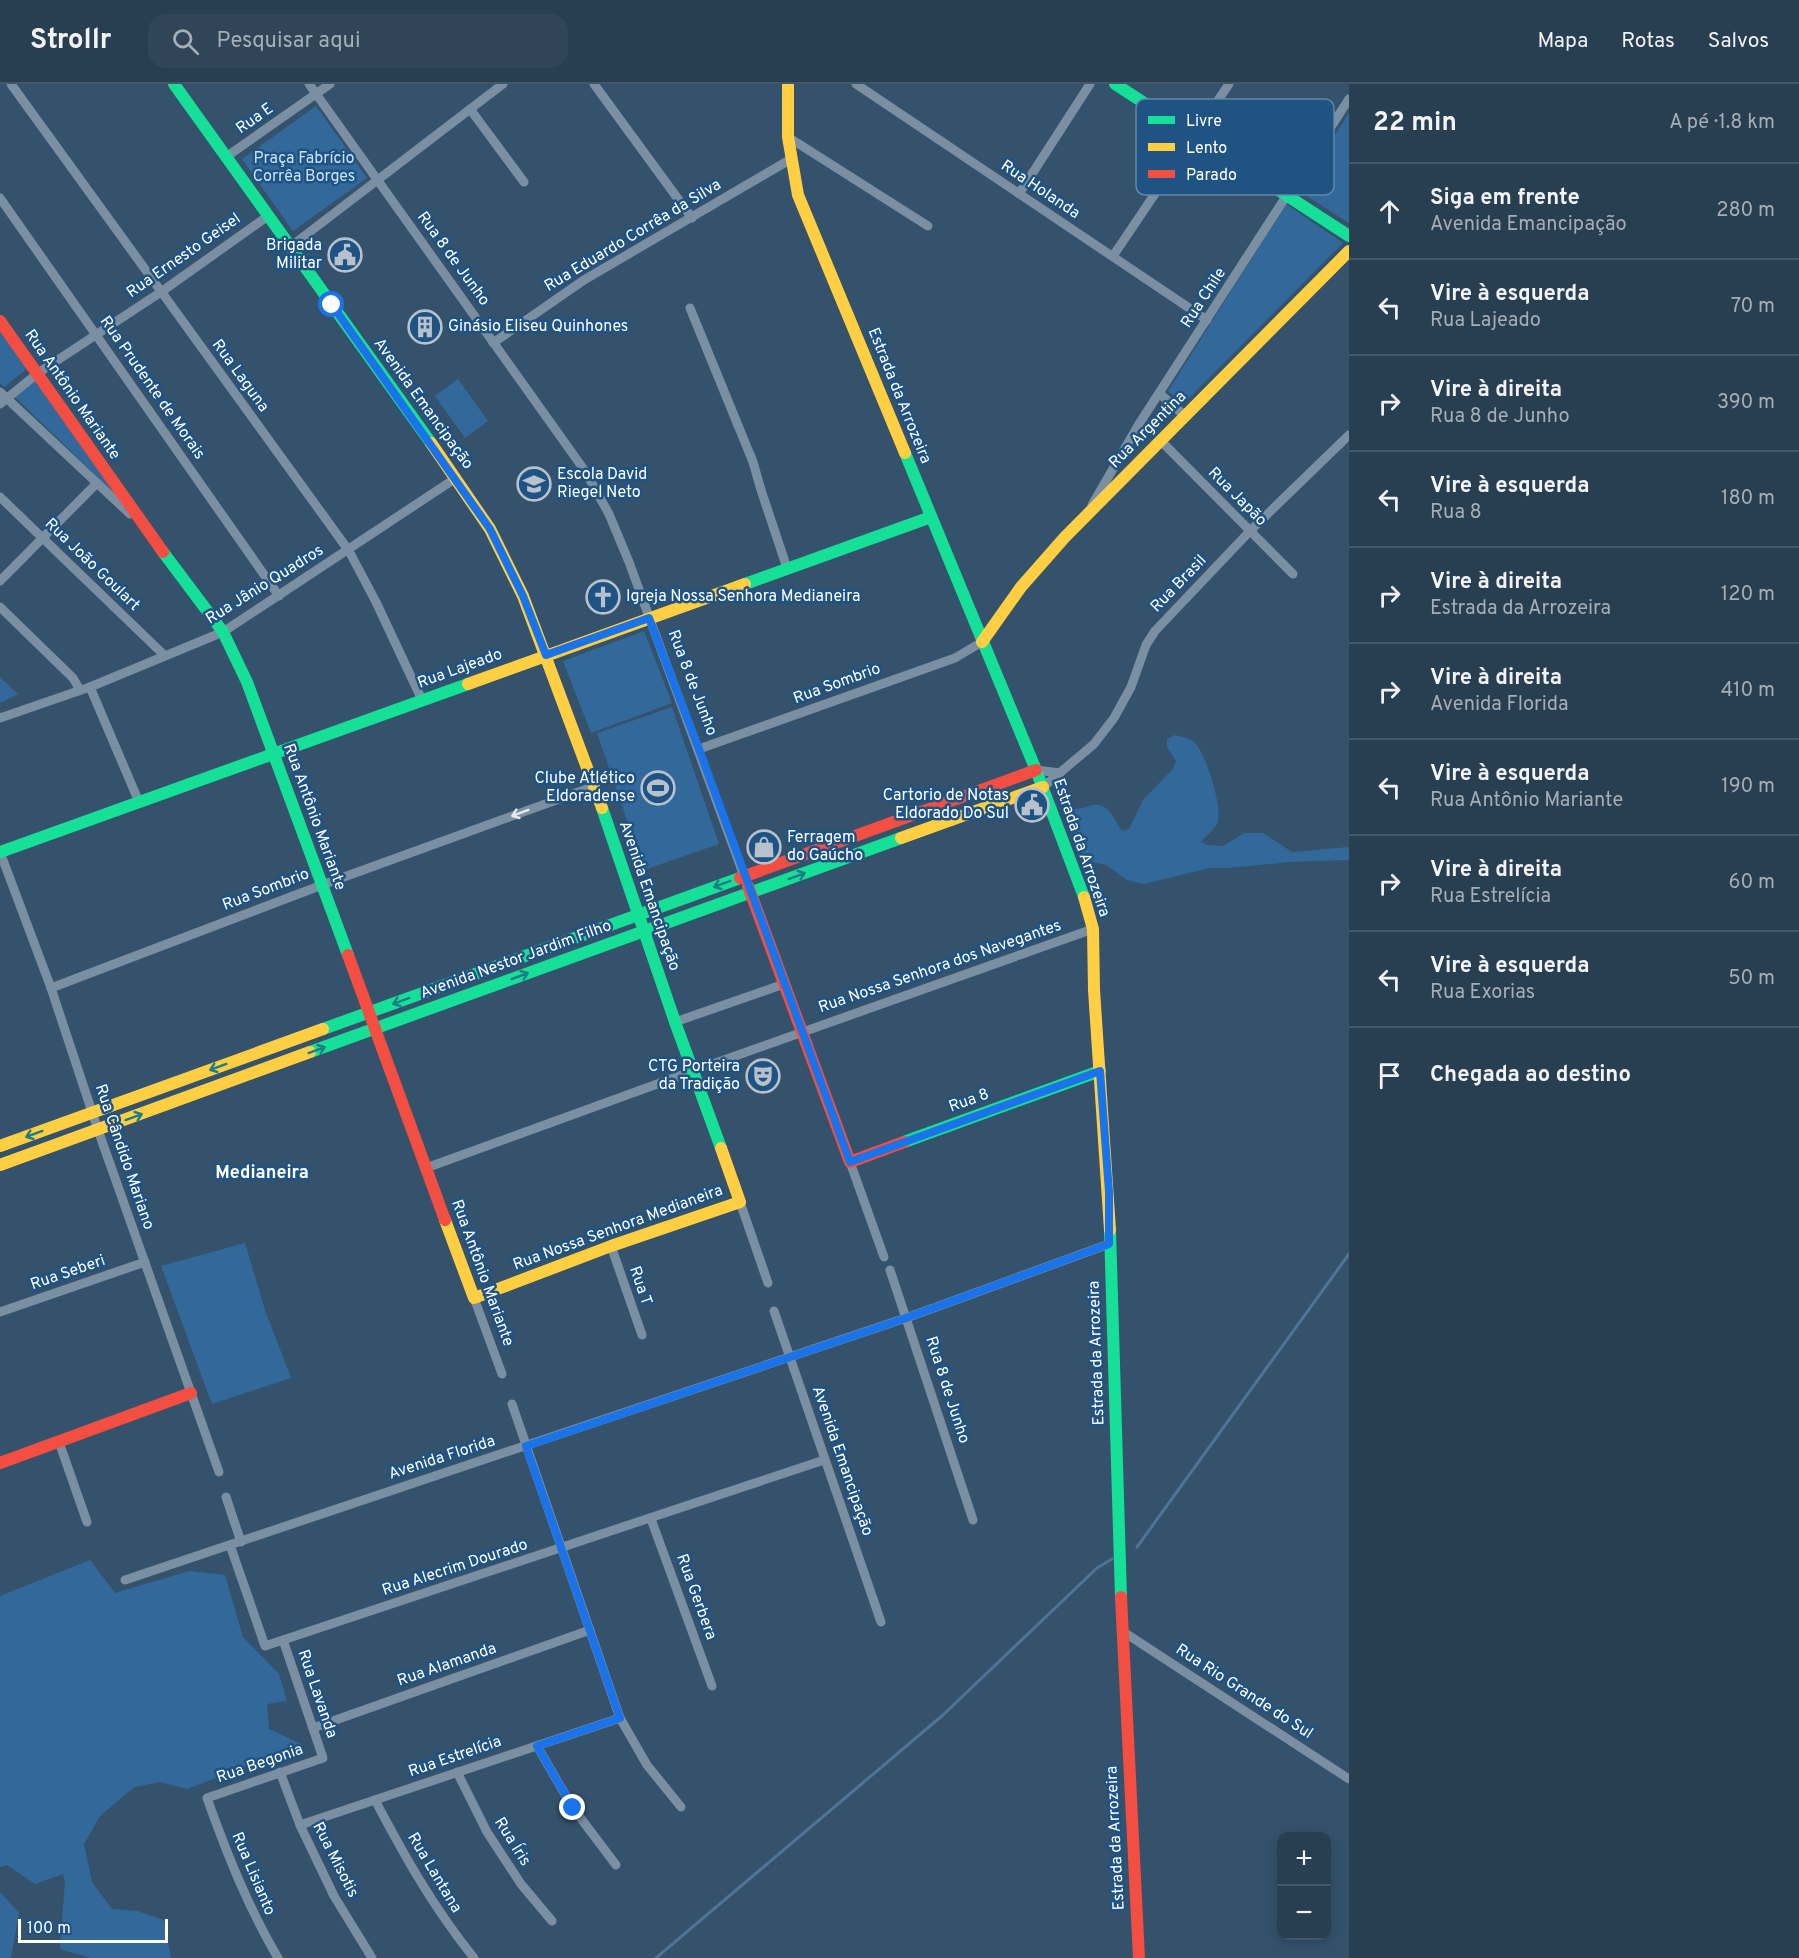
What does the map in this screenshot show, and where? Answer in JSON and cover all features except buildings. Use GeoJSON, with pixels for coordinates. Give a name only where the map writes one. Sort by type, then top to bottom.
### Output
{"type":"FeatureCollection","features":[{"type":"Feature","properties":{"kind":"main road","name":"Avenida Emancipação"},"geometry":{"type":"LineString","coordinates":[[174,84],[456,478],[490,529],[508,563],[546,655],[594,786],[740,1202]]}},
{"type":"Feature","properties":{"kind":"main road"},"geometry":{"type":"LineString","coordinates":[[1115,84],[1139,99]]}},
{"type":"Feature","properties":{"kind":"main road","name":"Estrada da Arrozeira"},"geometry":{"type":"LineString","coordinates":[[787,85],[788,137],[798,195],[1043,787],[1085,899],[1093,929],[1094,990],[1109,1192],[1122,1631],[1139,1958]]}},
{"type":"Feature","properties":{"kind":"main road"},"geometry":{"type":"LineString","coordinates":[[1287,196],[1349,236]]}},
{"type":"Feature","properties":{"kind":"main road","name":"Rua Argentina"},"geometry":{"type":"LineString","coordinates":[[982,642],[999,614],[1017,591],[1086,514],[1349,250]]}},
{"type":"Feature","properties":{"kind":"main road","name":"Rua Antônio Mariante"},"geometry":{"type":"LineString","coordinates":[[0,321],[141,524],[223,632],[247,682],[474,1298]]}},
{"type":"Feature","properties":{"kind":"main road","name":"Rua Lajeado"},"geometry":{"type":"LineString","coordinates":[[0,852],[931,517]]}},
{"type":"Feature","properties":{"kind":"main road","name":"Avenida Nestor Jardim Filho"},"geometry":{"type":"LineString","coordinates":[[0,1146],[1036,770]]}},
{"type":"Feature","properties":{"kind":"main road","name":"Avenida Nestor Jardim Filho"},"geometry":{"type":"LineString","coordinates":[[0,1165],[1043,787]]}},
{"type":"Feature","properties":{"kind":"main road","name":"Rua 8 de Junho"},"geometry":{"type":"LineString","coordinates":[[744,876],[850,1162]]}},
{"type":"Feature","properties":{"kind":"main road"},"geometry":{"type":"LineString","coordinates":[[491,968],[497,984]]}},
{"type":"Feature","properties":{"kind":"main road","name":"Rua 8"},"geometry":{"type":"LineString","coordinates":[[850,1162],[1100,1071]]}},
{"type":"Feature","properties":{"kind":"main road","name":"Rua Nossa Senhora Medianeira"},"geometry":{"type":"LineString","coordinates":[[474,1298],[610,1246],[740,1202]]}},
{"type":"Feature","properties":{"kind":"main road"},"geometry":{"type":"LineString","coordinates":[[0,1463],[191,1393]]}},
{"type":"Feature","properties":{"kind":"street","name":"Rua Laguna"},"geometry":{"type":"LineString","coordinates":[[11,84],[349,551],[422,699]]}},
{"type":"Feature","properties":{"kind":"street","name":"Rua 8 de Junho"},"geometry":{"type":"LineString","coordinates":[[309,84],[585,471],[609,514],[699,749],[744,876]]}},
{"type":"Feature","properties":{"kind":"street","name":"Rua E"},"geometry":{"type":"LineString","coordinates":[[226,157],[330,84]]}},
{"type":"Feature","properties":{"kind":"street"},"geometry":{"type":"LineString","coordinates":[[290,247],[503,84]]}},
{"type":"Feature","properties":{"kind":"street"},"geometry":{"type":"LineString","coordinates":[[594,84],[692,218]]}},
{"type":"Feature","properties":{"kind":"street","name":"Rua Holanda"},"geometry":{"type":"LineString","coordinates":[[856,84],[1207,320]]}},
{"type":"Feature","properties":{"kind":"street"},"geometry":{"type":"LineString","coordinates":[[1019,194],[1090,84]]}},
{"type":"Feature","properties":{"kind":"street"},"geometry":{"type":"LineString","coordinates":[[1219,99],[1229,84]]}},
{"type":"Feature","properties":{"kind":"street","name":"Rua Chile"},"geometry":{"type":"LineString","coordinates":[[1334,122],[1349,99]]}},
{"type":"Feature","properties":{"kind":"street"},"geometry":{"type":"LineString","coordinates":[[470,109],[524,182]]}},
{"type":"Feature","properties":{"kind":"street"},"geometry":{"type":"LineString","coordinates":[[788,137],[928,226]]}},
{"type":"Feature","properties":{"kind":"street","name":"Rua Eduardo Corrêa da Silva"},"geometry":{"type":"LineString","coordinates":[[493,343],[584,280],[791,159]]}},
{"type":"Feature","properties":{"kind":"street"},"geometry":{"type":"LineString","coordinates":[[1113,256],[1155,195]]}},
{"type":"Feature","properties":{"kind":"street","name":"Rua Chile"},"geometry":{"type":"LineString","coordinates":[[1086,514],[1139,424],[1287,196]]}},
{"type":"Feature","properties":{"kind":"street","name":"Rua Prudente de Morais"},"geometry":{"type":"LineString","coordinates":[[0,198],[279,596]]}},
{"type":"Feature","properties":{"kind":"street","name":"Rua Ernesto Geisel"},"geometry":{"type":"LineString","coordinates":[[2,398],[161,292],[268,216]]}},
{"type":"Feature","properties":{"kind":"street"},"geometry":{"type":"LineString","coordinates":[[690,308],[753,462],[760,490],[787,568]]}},
{"type":"Feature","properties":{"kind":"street"},"geometry":{"type":"LineString","coordinates":[[1160,394],[1185,416]]}},
{"type":"Feature","properties":{"kind":"street"},"geometry":{"type":"LineString","coordinates":[[2,398],[141,524]]}},
{"type":"Feature","properties":{"kind":"street","name":"Rua Brasil"},"geometry":{"type":"LineString","coordinates":[[1043,787],[1094,744],[1114,718],[1131,687],[1146,645],[1155,631],[1250,531],[1349,435]]}},
{"type":"Feature","properties":{"kind":"street","name":"Rua Japão"},"geometry":{"type":"LineString","coordinates":[[1161,441],[1293,574]]}},
{"type":"Feature","properties":{"kind":"street","name":"Rua Jânio Quadros"},"geometry":{"type":"LineString","coordinates":[[0,718],[90,687],[223,632],[349,551],[456,478]]}},
{"type":"Feature","properties":{"kind":"street"},"geometry":{"type":"LineString","coordinates":[[0,581],[97,483]]}},
{"type":"Feature","properties":{"kind":"street","name":"Rua João Goulart"},"geometry":{"type":"LineString","coordinates":[[0,497],[164,655]]}},
{"type":"Feature","properties":{"kind":"street"},"geometry":{"type":"LineString","coordinates":[[0,607],[73,678],[80,690]]}},
{"type":"Feature","properties":{"kind":"street","name":"Rua Sombrio"},"geometry":{"type":"LineString","coordinates":[[699,749],[955,658],[982,642]]}},
{"type":"Feature","properties":{"kind":"street"},"geometry":{"type":"LineString","coordinates":[[90,687],[139,802]]}},
{"type":"Feature","properties":{"kind":"street"},"geometry":{"type":"LineString","coordinates":[[1036,770],[1059,773]]}},
{"type":"Feature","properties":{"kind":"street","name":"Rua Sombrio"},"geometry":{"type":"LineString","coordinates":[[51,988],[322,885],[594,786]]}},
{"type":"Feature","properties":{"kind":"street","name":"Rua Cândido Mariano"},"geometry":{"type":"LineString","coordinates":[[0,852],[51,988],[92,1113],[219,1472]]}},
{"type":"Feature","properties":{"kind":"street","name":"Rua Nossa Senhora dos Navegantes"},"geometry":{"type":"LineString","coordinates":[[426,1168],[1093,929]]}},
{"type":"Feature","properties":{"kind":"street"},"geometry":{"type":"LineString","coordinates":[[675,1022],[784,984]]}},
{"type":"Feature","properties":{"kind":"street","name":"Rua 8 de Junho"},"geometry":{"type":"LineString","coordinates":[[850,1162],[884,1257]]}},
{"type":"Feature","properties":{"kind":"street","name":"Avenida Emancipação"},"geometry":{"type":"LineString","coordinates":[[740,1202],[768,1283]]}},
{"type":"Feature","properties":{"kind":"street","name":"Avenida Florida"},"geometry":{"type":"LineString","coordinates":[[125,1580],[906,1318],[1109,1244]]}},
{"type":"Feature","properties":{"kind":"street","name":"Rua T"},"geometry":{"type":"LineString","coordinates":[[610,1246],[642,1335]]}},
{"type":"Feature","properties":{"kind":"street","name":"Rua Seberi"},"geometry":{"type":"LineString","coordinates":[[0,1312],[145,1262]]}},
{"type":"Feature","properties":{"kind":"street","name":"Rua 8 de Junho"},"geometry":{"type":"LineString","coordinates":[[890,1270],[973,1520]]}},
{"type":"Feature","properties":{"kind":"street","name":"Rua Antônio Mariante"},"geometry":{"type":"LineString","coordinates":[[474,1298],[502,1374]]}},
{"type":"Feature","properties":{"kind":"street","name":"Avenida Emancipação"},"geometry":{"type":"LineString","coordinates":[[774,1311],[881,1622]]}},
{"type":"Feature","properties":{"kind":"street"},"geometry":{"type":"LineString","coordinates":[[512,1404],[620,1718],[647,1765],[681,1807]]}},
{"type":"Feature","properties":{"kind":"street"},"geometry":{"type":"LineString","coordinates":[[59,1442],[87,1522]]}},
{"type":"Feature","properties":{"kind":"street","name":"Rua Alecrim Dourado"},"geometry":{"type":"LineString","coordinates":[[230,1545],[265,1646],[824,1460]]}},
{"type":"Feature","properties":{"kind":"street"},"geometry":{"type":"LineString","coordinates":[[226,1497],[241,1542]]}},
{"type":"Feature","properties":{"kind":"street","name":"Rua Gerbera"},"geometry":{"type":"LineString","coordinates":[[651,1519],[712,1686]]}},
{"type":"Feature","properties":{"kind":"street","name":"Rua Alamanda"},"geometry":{"type":"LineString","coordinates":[[313,1728],[590,1630]]}},
{"type":"Feature","properties":{"kind":"street","name":"Rua Rio Grande do Sul"},"geometry":{"type":"LineString","coordinates":[[1122,1631],[1349,1779]]}},
{"type":"Feature","properties":{"kind":"street","name":"Rua Lavanda"},"geometry":{"type":"LineString","coordinates":[[283,1640],[323,1758]]}},
{"type":"Feature","properties":{"kind":"street","name":"Rua Estrelícia"},"geometry":{"type":"LineString","coordinates":[[300,1825],[620,1718]]}},
{"type":"Feature","properties":{"kind":"street"},"geometry":{"type":"LineString","coordinates":[[537,1746],[573,1808],[616,1865]]}},
{"type":"Feature","properties":{"kind":"street","name":"Rua Begonia"},"geometry":{"type":"LineString","coordinates":[[207,1798],[323,1758]]}},
{"type":"Feature","properties":{"kind":"street","name":"Rua Misotis"},"geometry":{"type":"LineString","coordinates":[[280,1772],[300,1825],[334,1896],[372,1958]]}},
{"type":"Feature","properties":{"kind":"street","name":"Rua Íris"},"geometry":{"type":"LineString","coordinates":[[457,1772],[487,1832],[521,1884],[552,1921]]}},
{"type":"Feature","properties":{"kind":"street","name":"Rua Lisianto"},"geometry":{"type":"LineString","coordinates":[[207,1798],[230,1863],[258,1923],[278,1958]]}},
{"type":"Feature","properties":{"kind":"street","name":"Rua Lantana"},"geometry":{"type":"LineString","coordinates":[[375,1800],[411,1869],[451,1929],[474,1958]]}},
{"type":"Feature","properties":{"kind":"green space","name":"Praça Fabrício Corrêa Borges"},"geometry":{"type":"Polygon","coordinates":[[[316,106],[367,178],[293,231],[242,159],[316,106]]]}},
{"type":"Feature","properties":{"kind":"green space"},"geometry":{"type":"Polygon","coordinates":[[[1349,113],[1349,223],[1305,195],[1334,195],[1334,136],[1349,113]]]}},
{"type":"Feature","properties":{"kind":"green space"},"geometry":{"type":"Polygon","coordinates":[[[1286,204],[1343,243],[1183,404],[1168,391],[1286,204]]]}},
{"type":"Feature","properties":{"kind":"green space"},"geometry":{"type":"Polygon","coordinates":[[[0,330],[28,368],[4,387],[0,383],[0,330]]]}},
{"type":"Feature","properties":{"kind":"green space"},"geometry":{"type":"Polygon","coordinates":[[[35,378],[113,492],[13,395],[35,378]]]}},
{"type":"Feature","properties":{"kind":"green space"},"geometry":{"type":"Polygon","coordinates":[[[458,379],[488,421],[465,438],[435,396],[458,379]]]}},
{"type":"Feature","properties":{"kind":"green space"},"geometry":{"type":"Polygon","coordinates":[[[644,631],[672,703],[591,733],[563,661],[644,631]]]}},
{"type":"Feature","properties":{"kind":"green space"},"geometry":{"type":"Polygon","coordinates":[[[0,677],[18,694],[0,703],[0,677]]]}},
{"type":"Feature","properties":{"kind":"green space","name":"Clube Atlético Eldoradense"},"geometry":{"type":"Polygon","coordinates":[[[672,707],[719,844],[644,870],[597,733],[672,707]]]}},
{"type":"Feature","properties":{"kind":"green space"},"geometry":{"type":"Polygon","coordinates":[[[1175,735],[1189,739],[1196,744],[1204,759],[1216,795],[1219,817],[1217,824],[1201,842],[1207,845],[1223,846],[1244,833],[1263,833],[1292,852],[1349,847],[1349,860],[1210,868],[1143,884],[1127,880],[1106,865],[1085,860],[1070,822],[1075,809],[1099,805],[1108,810],[1122,831],[1129,829],[1143,800],[1173,769],[1176,761],[1167,747],[1167,739],[1175,735]]]}},
{"type":"Feature","properties":{"kind":"green space"},"geometry":{"type":"Polygon","coordinates":[[[245,1243],[265,1310],[291,1378],[212,1404],[161,1266],[245,1243]]]}},
{"type":"Feature","properties":{"kind":"green space"},"geometry":{"type":"Polygon","coordinates":[[[90,1560],[115,1593],[189,1571],[225,1575],[243,1637],[279,1674],[287,1701],[267,1704],[269,1729],[303,1745],[187,1789],[160,1782],[134,1787],[100,1816],[84,1844],[92,1882],[112,1909],[137,1911],[164,1920],[171,1958],[91,1958],[60,1949],[65,1882],[63,1874],[35,1884],[7,1865],[0,1867],[0,1596],[90,1560]]]}},
{"type":"Feature","properties":{"kind":"green space"},"geometry":{"type":"Polygon","coordinates":[[[0,1892],[19,1913],[11,1958],[0,1958],[0,1892]]]}},
{"type":"Feature","properties":{"kind":"waterway"},"geometry":{"type":"LineString","coordinates":[[1137,1547],[1349,1254]]}},
{"type":"Feature","properties":{"kind":"waterway"},"geometry":{"type":"LineString","coordinates":[[656,1958],[943,1715],[1097,1568],[1112,1559]]}},
{"type":"Feature","properties":{"kind":"traffic: fast"},"geometry":{"type":"LineString","coordinates":[[174,84],[431,443]]}},
{"type":"Feature","properties":{"kind":"traffic: fast"},"geometry":{"type":"LineString","coordinates":[[1115,84],[1138,99]]}},
{"type":"Feature","properties":{"kind":"traffic: fast"},"geometry":{"type":"LineString","coordinates":[[1286,195],[1349,236]]}},
{"type":"Feature","properties":{"kind":"traffic: fast"},"geometry":{"type":"LineString","coordinates":[[905,453],[1036,770],[1084,897]]}},
{"type":"Feature","properties":{"kind":"traffic: fast"},"geometry":{"type":"LineString","coordinates":[[745,584],[931,517]]}},
{"type":"Feature","properties":{"kind":"traffic: fast"},"geometry":{"type":"LineString","coordinates":[[163,552],[223,632],[247,682],[348,955]]}},
{"type":"Feature","properties":{"kind":"traffic: fast"},"geometry":{"type":"LineString","coordinates":[[0,852],[468,684]]}},
{"type":"Feature","properties":{"kind":"traffic: fast"},"geometry":{"type":"LineString","coordinates":[[602,808],[721,1148]]}},
{"type":"Feature","properties":{"kind":"traffic: fast"},"geometry":{"type":"LineString","coordinates":[[310,1052],[901,838]]}},
{"type":"Feature","properties":{"kind":"traffic: fast"},"geometry":{"type":"LineString","coordinates":[[323,1029],[740,878]]}},
{"type":"Feature","properties":{"kind":"traffic: fast"},"geometry":{"type":"LineString","coordinates":[[904,1142],[1100,1071]]}},
{"type":"Feature","properties":{"kind":"traffic: fast"},"geometry":{"type":"LineString","coordinates":[[1110,1230],[1121,1597]]}},
{"type":"Feature","properties":{"kind":"traffic: slow"},"geometry":{"type":"LineString","coordinates":[[788,84],[788,137],[798,195],[905,453]]}},
{"type":"Feature","properties":{"kind":"traffic: slow"},"geometry":{"type":"LineString","coordinates":[[982,642],[1021,587],[1065,537],[1349,251]]}},
{"type":"Feature","properties":{"kind":"traffic: slow"},"geometry":{"type":"LineString","coordinates":[[431,443],[490,529],[523,596],[602,808]]}},
{"type":"Feature","properties":{"kind":"traffic: slow"},"geometry":{"type":"LineString","coordinates":[[468,684],[745,584]]}},
{"type":"Feature","properties":{"kind":"traffic: slow"},"geometry":{"type":"LineString","coordinates":[[901,838],[1043,787]]}},
{"type":"Feature","properties":{"kind":"traffic: slow"},"geometry":{"type":"LineString","coordinates":[[1084,897],[1093,929],[1094,990],[1110,1230]]}},
{"type":"Feature","properties":{"kind":"traffic: slow"},"geometry":{"type":"LineString","coordinates":[[0,1146],[323,1029]]}},
{"type":"Feature","properties":{"kind":"traffic: slow"},"geometry":{"type":"LineString","coordinates":[[0,1165],[310,1052]]}},
{"type":"Feature","properties":{"kind":"traffic: slow"},"geometry":{"type":"LineString","coordinates":[[445,1220],[474,1298],[611,1246],[740,1202],[721,1148]]}},
{"type":"Feature","properties":{"kind":"traffic: jam"},"geometry":{"type":"LineString","coordinates":[[0,321],[163,552]]}},
{"type":"Feature","properties":{"kind":"traffic: jam"},"geometry":{"type":"LineString","coordinates":[[740,878],[1036,770]]}},
{"type":"Feature","properties":{"kind":"traffic: jam"},"geometry":{"type":"LineString","coordinates":[[748,886],[850,1162],[904,1142]]}},
{"type":"Feature","properties":{"kind":"traffic: jam"},"geometry":{"type":"LineString","coordinates":[[348,955],[445,1220]]}},
{"type":"Feature","properties":{"kind":"traffic: jam"},"geometry":{"type":"LineString","coordinates":[[0,1463],[191,1393]]}},
{"type":"Feature","properties":{"kind":"traffic: jam"},"geometry":{"type":"LineString","coordinates":[[1121,1597],[1139,1958]]}},
{"type":"Feature","properties":{"kind":"place","name":"Brigada Militar"},"geometry":{"type":"Point","coordinates":[345,255]}},
{"type":"Feature","properties":{"kind":"place","name":"Ginásio Eliseu Quinhones"},"geometry":{"type":"Point","coordinates":[425,327]}},
{"type":"Feature","properties":{"kind":"place","name":"Escola David Riegel Neto"},"geometry":{"type":"Point","coordinates":[534,484]}},
{"type":"Feature","properties":{"kind":"place","name":"Igreja Nossa Senhora Medianeira"},"geometry":{"type":"Point","coordinates":[603,597]}},
{"type":"Feature","properties":{"kind":"place","name":"Clube Atlético Eldoradense"},"geometry":{"type":"Point","coordinates":[658,788]}},
{"type":"Feature","properties":{"kind":"place","name":"Cartorio de Notas Eldorado Do Sul"},"geometry":{"type":"Point","coordinates":[1032,805]}},
{"type":"Feature","properties":{"kind":"place","name":"Ferragem do Gaúcho"},"geometry":{"type":"Point","coordinates":[764,847]}},
{"type":"Feature","properties":{"kind":"place","name":"CTG Porteira da Tradição"},"geometry":{"type":"Point","coordinates":[763,1076]}},
{"type":"Feature","properties":{"kind":"district","name":"Medianeira"},"geometry":{"type":"Point","coordinates":[262,1173]}},
{"type":"Feature","properties":{"kind":"route"},"geometry":{"type":"LineString","coordinates":[[332,305],[490,529],[523,596],[546,655],[649,618],[850,1162],[1100,1071],[1109,1192],[1109,1244],[906,1318],[526,1446],[620,1718],[537,1746],[573,1808]]}}]}
